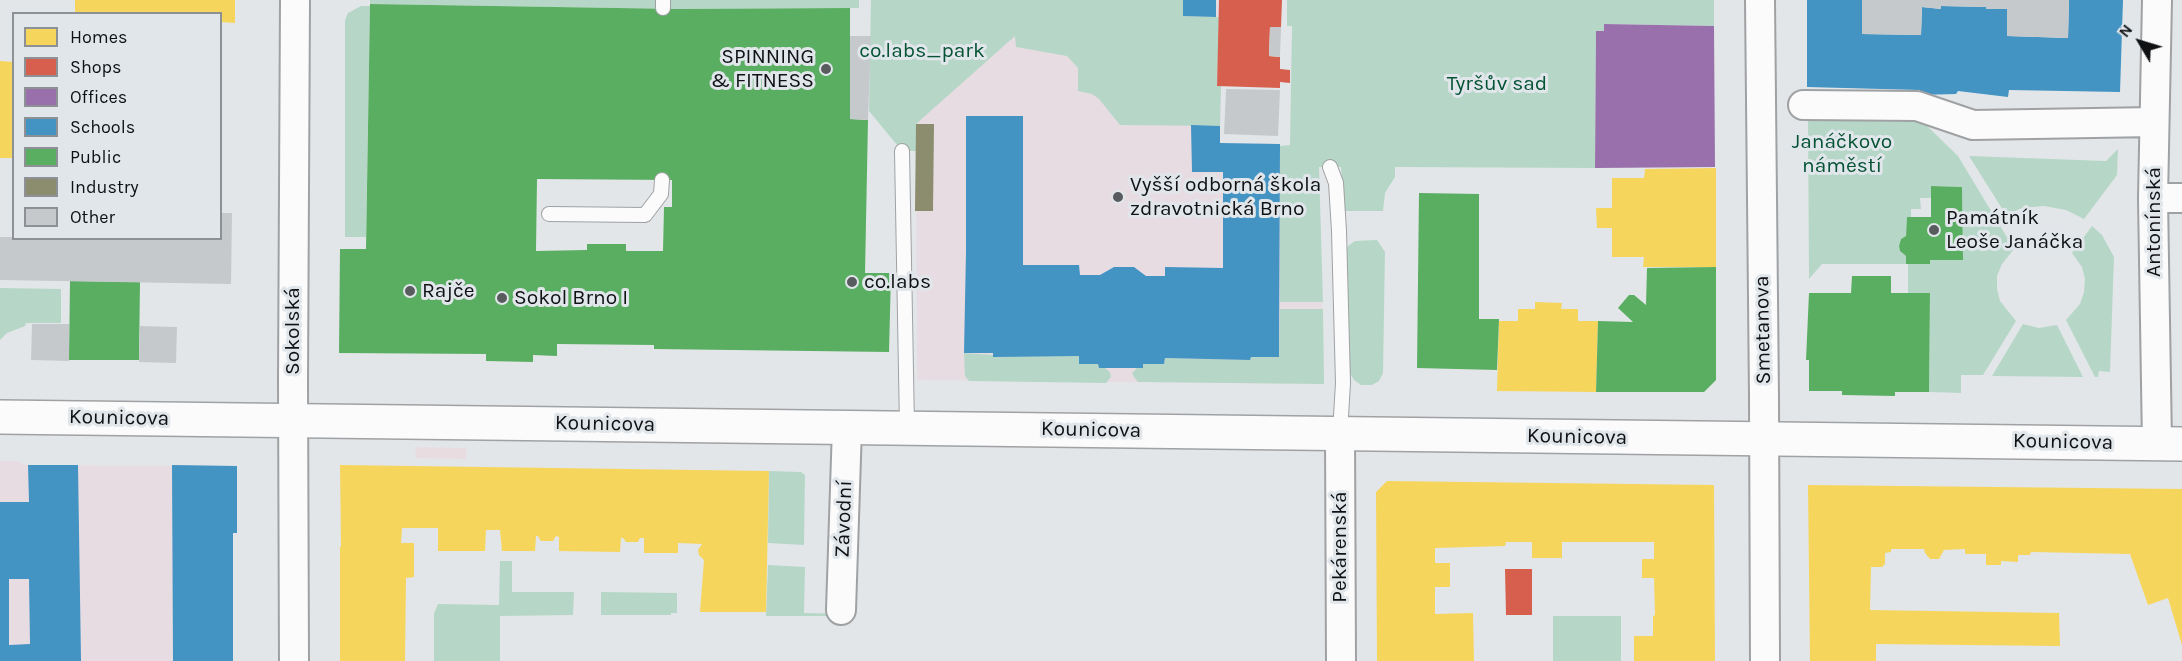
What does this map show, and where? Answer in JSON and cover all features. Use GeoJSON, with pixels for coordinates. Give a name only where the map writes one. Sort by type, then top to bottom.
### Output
{"type":"FeatureCollection","features":[{"type":"Feature","properties":{"kind":"street","name":"Sokolská"},"geometry":{"type":"LineString","coordinates":[[294,661],[295,0]]}},
{"type":"Feature","properties":{"kind":"street","name":"Smetanova"},"geometry":{"type":"LineString","coordinates":[[1760,0],[1765,661]]}},
{"type":"Feature","properties":{"kind":"street","name":"Antonínská"},"geometry":{"type":"LineString","coordinates":[[2157,0],[2153,198],[2170,444]]}},
{"type":"Feature","properties":{"kind":"street"},"geometry":{"type":"LineString","coordinates":[[1803,105],[1917,106],[1973,124],[2154,122]]}},
{"type":"Feature","properties":{"kind":"street"},"geometry":{"type":"LineString","coordinates":[[2153,198],[2182,198]]}},
{"type":"Feature","properties":{"kind":"street","name":"Kounicova"},"geometry":{"type":"LineString","coordinates":[[0,417],[2170,444]]}},
{"type":"Feature","properties":{"kind":"street","name":"Závodní"},"geometry":{"type":"LineString","coordinates":[[842,610],[847,427]]}},
{"type":"Feature","properties":{"kind":"street","name":"Pekárenská"},"geometry":{"type":"LineString","coordinates":[[1340,433],[1341,661]]}},
{"type":"Feature","properties":{"kind":"lane"},"geometry":{"type":"LineString","coordinates":[[902,151],[907,427]]}},
{"type":"Feature","properties":{"kind":"lane"},"geometry":{"type":"LineString","coordinates":[[1330,167],[1336,183],[1339,242],[1343,383],[1340,433]]}},
{"type":"Feature","properties":{"kind":"lane"},"geometry":{"type":"LineString","coordinates":[[549,214],[645,214],[661,194],[662,180]]}},
{"type":"Feature","properties":{"kind":"shaded area","name":"Vyšší odborná škola zdravotnická Brno"},"geometry":{"type":"Polygon","coordinates":[[[1003,0],[1219,0],[1217,86],[1221,86],[1220,143],[1280,144],[1281,167],[1319,167],[1324,384],[917,380],[916,124],[1003,0]]]}},
{"type":"Feature","properties":{"kind":"shaded area"},"geometry":{"type":"Polygon","coordinates":[[[416,447],[466,448],[466,459],[415,458],[416,447]]]}},
{"type":"Feature","properties":{"kind":"shaded area"},"geometry":{"type":"Polygon","coordinates":[[[0,461],[20,461],[21,464],[28,465],[237,466],[237,533],[233,534],[233,661],[0,661],[0,461]]]}},
{"type":"Feature","properties":{"kind":"green space"},"geometry":{"type":"Polygon","coordinates":[[[370,0],[859,0],[859,8],[679,9],[370,4],[370,0]]]}},
{"type":"Feature","properties":{"kind":"green space","name":"co.labs_park"},"geometry":{"type":"Polygon","coordinates":[[[871,0],[1183,0],[1183,16],[1219,17],[1217,86],[1221,86],[1220,126],[1120,125],[1099,99],[1092,94],[1078,91],[1078,68],[1067,56],[1016,47],[1015,36],[916,124],[916,151],[902,151],[869,111],[871,0]]]}},
{"type":"Feature","properties":{"kind":"green space","name":"Tyršův sad"},"geometry":{"type":"Polygon","coordinates":[[[1287,0],[1714,0],[1714,26],[1604,24],[1604,31],[1596,31],[1595,168],[1395,167],[1395,177],[1385,193],[1383,211],[1344,211],[1341,167],[1319,167],[1323,302],[1280,302],[1280,146],[1290,145],[1292,26],[1287,26],[1287,0]]]}},
{"type":"Feature","properties":{"kind":"green space"},"geometry":{"type":"Polygon","coordinates":[[[361,6],[370,6],[366,237],[345,237],[345,20],[348,13],[361,6]]]}},
{"type":"Feature","properties":{"kind":"green space","name":"Janáčkovo náměstí"},"geometry":{"type":"Polygon","coordinates":[[[1808,120],[1923,122],[1958,156],[2014,249],[2002,264],[1997,276],[1997,289],[2000,301],[2016,321],[1983,375],[1961,375],[1961,393],[1929,392],[1930,293],[1908,293],[1908,264],[1929,264],[1930,260],[1963,259],[1962,187],[1932,186],[1931,198],[1920,198],[1921,209],[1911,209],[1911,217],[1907,217],[1906,236],[1901,239],[1899,246],[1900,251],[1906,256],[1906,264],[1822,264],[1809,279],[1808,120]]]}},
{"type":"Feature","properties":{"kind":"green space"},"geometry":{"type":"Polygon","coordinates":[[[2118,149],[2117,175],[2084,219],[2066,210],[2044,206],[2022,208],[2006,215],[1969,156],[2106,161],[2118,149]]]}},
{"type":"Feature","properties":{"kind":"green space"},"geometry":{"type":"Polygon","coordinates":[[[2092,226],[2102,235],[2114,257],[2110,372],[2099,371],[2098,377],[2095,377],[2066,320],[2080,304],[2084,292],[2085,279],[2082,267],[2072,253],[2092,226]]]}},
{"type":"Feature","properties":{"kind":"green space"},"geometry":{"type":"Polygon","coordinates":[[[1377,240],[1385,252],[1383,373],[1379,381],[1372,385],[1361,385],[1350,373],[1346,256],[1348,246],[1355,241],[1377,240]]]}},
{"type":"Feature","properties":{"kind":"green space"},"geometry":{"type":"Polygon","coordinates":[[[0,288],[61,289],[61,323],[26,323],[25,326],[7,333],[0,340],[0,288]]]}},
{"type":"Feature","properties":{"kind":"green space"},"geometry":{"type":"Polygon","coordinates":[[[1280,309],[1323,309],[1324,384],[1138,382],[1132,373],[1137,368],[1143,368],[1143,364],[1164,364],[1165,358],[1250,360],[1251,357],[1279,357],[1280,309]]]}},
{"type":"Feature","properties":{"kind":"green space"},"geometry":{"type":"Polygon","coordinates":[[[2023,324],[2039,328],[2057,325],[2083,377],[1992,376],[2023,324]]]}},
{"type":"Feature","properties":{"kind":"green space"},"geometry":{"type":"Polygon","coordinates":[[[964,353],[1009,356],[1079,356],[1079,364],[1098,364],[1099,368],[1105,368],[1110,372],[1111,377],[1106,383],[969,381],[965,376],[964,353]]]}},
{"type":"Feature","properties":{"kind":"green space"},"geometry":{"type":"Polygon","coordinates":[[[769,471],[801,472],[805,475],[804,545],[768,543],[769,471]]]}},
{"type":"Feature","properties":{"kind":"green space"},"geometry":{"type":"Polygon","coordinates":[[[500,561],[512,561],[512,592],[574,592],[573,615],[500,616],[500,661],[434,661],[434,613],[438,604],[499,605],[500,561]]]}},
{"type":"Feature","properties":{"kind":"green space"},"geometry":{"type":"Polygon","coordinates":[[[768,565],[805,567],[804,613],[851,614],[851,616],[766,616],[768,565]]]}},
{"type":"Feature","properties":{"kind":"green space"},"geometry":{"type":"Polygon","coordinates":[[[601,592],[677,593],[677,613],[671,613],[671,615],[601,615],[601,592]]]}},
{"type":"Feature","properties":{"kind":"green space"},"geometry":{"type":"Polygon","coordinates":[[[1553,616],[1621,616],[1621,661],[1553,661],[1553,616]]]}},
{"type":"Feature","properties":{"kind":"building: Homes"},"geometry":{"type":"Polygon","coordinates":[[[75,0],[235,0],[235,23],[222,22],[222,12],[75,12],[75,0]]]}},
{"type":"Feature","properties":{"kind":"building: Homes"},"geometry":{"type":"Polygon","coordinates":[[[0,61],[12,62],[12,158],[0,158],[0,61]]]}},
{"type":"Feature","properties":{"kind":"building: Homes"},"geometry":{"type":"Polygon","coordinates":[[[1716,168],[1716,267],[1643,267],[1644,257],[1612,257],[1612,228],[1597,228],[1596,208],[1612,208],[1612,178],[1644,178],[1645,169],[1716,168]]]}},
{"type":"Feature","properties":{"kind":"building: Homes"},"geometry":{"type":"Polygon","coordinates":[[[1535,302],[1562,303],[1561,309],[1578,309],[1578,321],[1598,321],[1596,392],[1497,391],[1499,321],[1518,321],[1518,309],[1535,309],[1535,302]]]}},
{"type":"Feature","properties":{"kind":"building: Homes"},"geometry":{"type":"Polygon","coordinates":[[[340,465],[769,471],[766,612],[700,612],[704,560],[698,550],[702,544],[678,543],[678,553],[644,553],[644,538],[640,538],[638,542],[626,542],[621,538],[620,552],[559,551],[559,537],[556,536],[553,541],[541,541],[536,536],[535,551],[502,551],[500,530],[486,530],[485,551],[438,551],[438,528],[402,528],[401,543],[414,543],[414,577],[406,578],[405,661],[340,661],[340,465]]]}},
{"type":"Feature","properties":{"kind":"building: Homes"},"geometry":{"type":"Polygon","coordinates":[[[1387,481],[1714,485],[1715,661],[1634,661],[1634,636],[1653,636],[1654,578],[1642,578],[1642,559],[1654,559],[1654,542],[1562,542],[1562,558],[1532,558],[1532,542],[1506,542],[1505,546],[1435,548],[1435,563],[1450,563],[1450,587],[1435,587],[1435,614],[1473,613],[1474,661],[1377,661],[1376,492],[1387,481]]]}},
{"type":"Feature","properties":{"kind":"building: Homes"},"geometry":{"type":"Polygon","coordinates":[[[1808,485],[2182,489],[2182,645],[2168,598],[2148,605],[2130,554],[2031,552],[2030,555],[2018,555],[2018,562],[2001,561],[2001,565],[1986,565],[1986,554],[1965,554],[1965,549],[1944,550],[1939,559],[1930,559],[1924,549],[1891,549],[1891,552],[1885,553],[1885,564],[1882,567],[1871,567],[1870,610],[2059,613],[2060,646],[1876,644],[1876,661],[1810,661],[1808,485]]]}},
{"type":"Feature","properties":{"kind":"building: Shops"},"geometry":{"type":"Polygon","coordinates":[[[1219,0],[1282,0],[1281,27],[1270,27],[1269,56],[1280,57],[1280,69],[1290,70],[1290,83],[1280,82],[1280,88],[1217,86],[1219,0]]]}},
{"type":"Feature","properties":{"kind":"building: Shops"},"geometry":{"type":"Polygon","coordinates":[[[1505,569],[1532,569],[1532,615],[1506,615],[1505,569]]]}},
{"type":"Feature","properties":{"kind":"building: Offices"},"geometry":{"type":"Polygon","coordinates":[[[1604,24],[1714,26],[1715,167],[1595,168],[1596,31],[1604,31],[1604,24]]]}},
{"type":"Feature","properties":{"kind":"building: Schools"},"geometry":{"type":"Polygon","coordinates":[[[1183,0],[1216,0],[1216,17],[1183,16],[1183,0]]]}},
{"type":"Feature","properties":{"kind":"building: Schools"},"geometry":{"type":"Polygon","coordinates":[[[1807,0],[1862,0],[1862,34],[1921,35],[1922,7],[1941,9],[1941,6],[2007,9],[2007,36],[2068,38],[2069,0],[2123,0],[2120,92],[2009,90],[2008,97],[1958,91],[1956,94],[1920,95],[1920,90],[1807,87],[1807,0]]]}},
{"type":"Feature","properties":{"kind":"building: Schools"},"geometry":{"type":"Polygon","coordinates":[[[966,116],[1023,116],[1023,265],[1079,265],[1080,275],[1100,275],[1114,267],[1134,267],[1146,276],[1165,276],[1165,267],[1223,268],[1223,172],[1192,172],[1191,125],[1220,126],[1220,143],[1280,144],[1279,357],[1251,357],[1250,360],[1165,358],[1164,364],[1143,364],[1143,368],[1099,368],[1098,364],[1079,364],[1079,356],[993,357],[993,353],[964,353],[966,116]]]}},
{"type":"Feature","properties":{"kind":"building: Schools"},"geometry":{"type":"Polygon","coordinates":[[[28,465],[78,465],[81,661],[0,661],[0,502],[29,502],[28,465]],[[9,579],[9,645],[30,644],[29,579],[9,579]]]}},
{"type":"Feature","properties":{"kind":"building: Schools"},"geometry":{"type":"Polygon","coordinates":[[[172,465],[237,466],[237,533],[233,533],[233,661],[173,661],[172,465]]]}},
{"type":"Feature","properties":{"kind":"building: Public"},"geometry":{"type":"Polygon","coordinates":[[[370,4],[679,9],[850,8],[850,119],[868,120],[865,273],[891,273],[889,352],[654,349],[654,345],[557,344],[557,356],[533,355],[533,362],[486,361],[486,354],[339,353],[340,249],[366,249],[370,4]],[[537,179],[536,251],[587,250],[587,244],[626,244],[626,251],[663,251],[664,207],[672,207],[672,180],[537,179]]]}},
{"type":"Feature","properties":{"kind":"building: Public","name":"Památník Leoše Janáčka"},"geometry":{"type":"Polygon","coordinates":[[[1931,186],[1962,187],[1963,260],[1930,260],[1930,264],[1906,264],[1906,256],[1900,251],[1899,246],[1901,239],[1906,236],[1907,217],[1931,217],[1931,186]]]}},
{"type":"Feature","properties":{"kind":"building: Public"},"geometry":{"type":"Polygon","coordinates":[[[1419,193],[1479,194],[1479,319],[1499,319],[1497,370],[1417,368],[1419,193]]]}},
{"type":"Feature","properties":{"kind":"building: Public"},"geometry":{"type":"Polygon","coordinates":[[[1716,267],[1716,380],[1704,392],[1596,392],[1598,321],[1633,322],[1618,308],[1629,295],[1634,295],[1646,305],[1647,268],[1716,267]]]}},
{"type":"Feature","properties":{"kind":"building: Public"},"geometry":{"type":"Polygon","coordinates":[[[1852,276],[1891,276],[1891,293],[1930,293],[1929,392],[1895,392],[1895,396],[1842,395],[1842,391],[1809,391],[1809,360],[1806,360],[1809,293],[1851,293],[1852,276]]]}},
{"type":"Feature","properties":{"kind":"building: Public"},"geometry":{"type":"Polygon","coordinates":[[[70,281],[140,282],[139,360],[69,360],[70,281]]]}},
{"type":"Feature","properties":{"kind":"building: Industry"},"geometry":{"type":"Polygon","coordinates":[[[916,124],[934,124],[933,211],[915,211],[916,124]]]}},
{"type":"Feature","properties":{"kind":"building: Other"},"geometry":{"type":"Polygon","coordinates":[[[1862,0],[2069,0],[2068,38],[2007,36],[2007,9],[1941,6],[1941,9],[1922,7],[1921,35],[1862,34],[1862,0]]]}},
{"type":"Feature","properties":{"kind":"building: Other"},"geometry":{"type":"Polygon","coordinates":[[[1270,27],[1281,27],[1280,57],[1269,56],[1270,27]]]}},
{"type":"Feature","properties":{"kind":"building: Other"},"geometry":{"type":"Polygon","coordinates":[[[850,36],[871,36],[868,120],[850,119],[850,36]]]}},
{"type":"Feature","properties":{"kind":"building: Other"},"geometry":{"type":"Polygon","coordinates":[[[1226,89],[1280,90],[1278,136],[1224,134],[1226,89]]]}},
{"type":"Feature","properties":{"kind":"building: Other"},"geometry":{"type":"Polygon","coordinates":[[[222,213],[232,213],[231,284],[0,280],[0,237],[12,237],[12,240],[222,240],[222,213]]]}},
{"type":"Feature","properties":{"kind":"building: Other"},"geometry":{"type":"Polygon","coordinates":[[[32,324],[69,324],[69,361],[31,360],[32,324]]]}},
{"type":"Feature","properties":{"kind":"building: Other"},"geometry":{"type":"Polygon","coordinates":[[[140,326],[177,327],[176,363],[139,362],[140,326]]]}},
{"type":"Feature","properties":{"kind":"place","name":"SPINNING & FITNESS"},"geometry":{"type":"Point","coordinates":[826,69]}},
{"type":"Feature","properties":{"kind":"place","name":"Vyšší odborná škola zdravotnická Brno"},"geometry":{"type":"Point","coordinates":[1118,197]}},
{"type":"Feature","properties":{"kind":"place","name":"Památník Leoše Janáčka"},"geometry":{"type":"Point","coordinates":[1934,230]}},
{"type":"Feature","properties":{"kind":"place","name":"co.labs"},"geometry":{"type":"Point","coordinates":[852,282]}},
{"type":"Feature","properties":{"kind":"place","name":"Rajče"},"geometry":{"type":"Point","coordinates":[410,291]}},
{"type":"Feature","properties":{"kind":"place","name":"Sokol Brno I"},"geometry":{"type":"Point","coordinates":[502,298]}}]}
